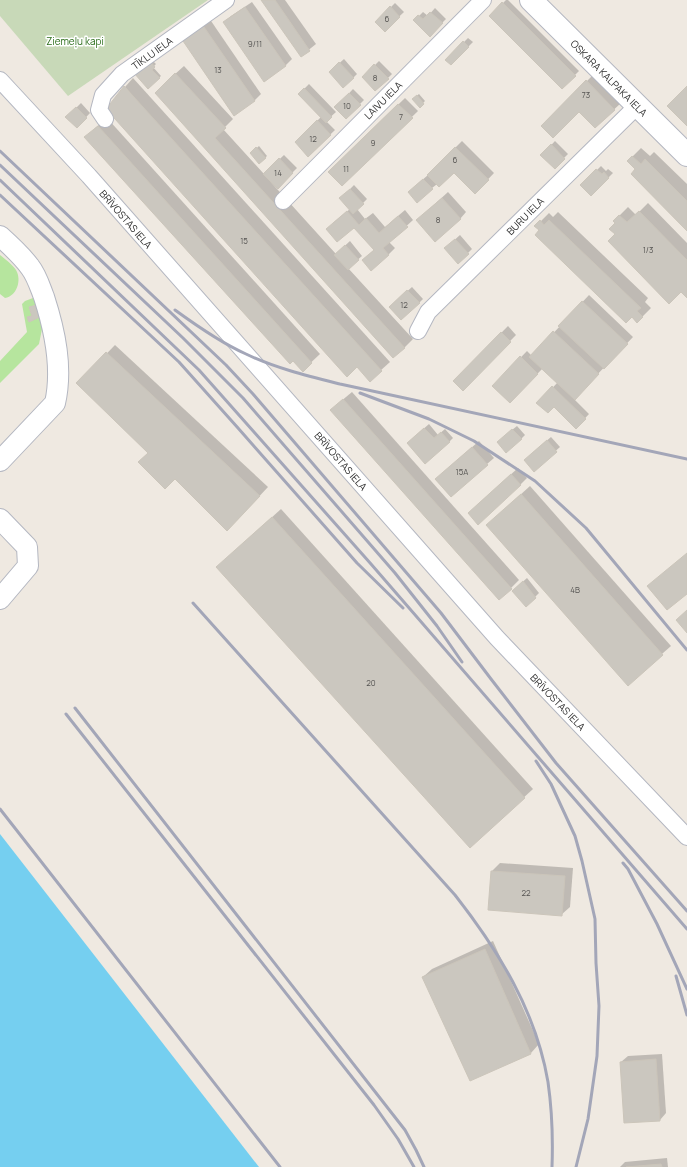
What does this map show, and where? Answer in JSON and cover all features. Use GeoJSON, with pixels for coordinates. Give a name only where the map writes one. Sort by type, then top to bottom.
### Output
{"type":"FeatureCollection","features":[{"type":"Feature","properties":{"kind":"main road","name":"OSKARA KALPAKA IELA"},"geometry":{"type":"LineString","coordinates":[[531,0],[687,156]]}},
{"type":"Feature","properties":{"kind":"street","name":"TĪKLU IELA"},"geometry":{"type":"LineString","coordinates":[[105,119],[99,110],[103,95],[122,74],[226,0]]}},
{"type":"Feature","properties":{"kind":"street","name":"LAIVU IELA"},"geometry":{"type":"LineString","coordinates":[[283,200],[483,0]]}},
{"type":"Feature","properties":{"kind":"street","name":"BRĪVOSTAS IELA"},"geometry":{"type":"LineString","coordinates":[[0,80],[89,176],[497,638],[687,837]]}},
{"type":"Feature","properties":{"kind":"street","name":"BURU IELA"},"geometry":{"type":"LineString","coordinates":[[418,331],[428,312],[637,106]]}},
{"type":"Feature","properties":{"kind":"street"},"geometry":{"type":"LineString","coordinates":[[0,236],[30,266],[39,283],[54,335],[58,374],[58,390],[54,403],[0,461]]}},
{"type":"Feature","properties":{"kind":"street"},"geometry":{"type":"LineString","coordinates":[[0,519],[27,547],[28,566],[0,599]]}},
{"type":"Feature","properties":{"kind":"green space","name":"Ziemeļu kapi"},"geometry":{"type":"Polygon","coordinates":[[[0,0],[208,0],[68,96],[0,16],[0,0]]]}},
{"type":"Feature","properties":{"kind":"green space"},"geometry":{"type":"Polygon","coordinates":[[[0,255],[16,270],[18,274],[18,283],[15,291],[9,297],[5,298],[0,294],[0,255]]]}},
{"type":"Feature","properties":{"kind":"green space"},"geometry":{"type":"Polygon","coordinates":[[[33,298],[36,305],[29,307],[32,316],[27,317],[29,322],[42,316],[44,319],[39,344],[0,383],[0,361],[27,332],[22,304],[33,298]]]}},
{"type":"Feature","properties":{"kind":"water"},"geometry":{"type":"Polygon","coordinates":[[[0,834],[259,1167],[0,1167],[0,834]]]}},
{"type":"Feature","properties":{"kind":"building"},"geometry":{"type":"Polygon","coordinates":[[[261,0],[275,0],[310,51],[301,57],[261,0]]]}},
{"type":"Feature","properties":{"kind":"building"},"geometry":{"type":"Polygon","coordinates":[[[502,2],[576,76],[562,89],[489,16],[502,2]]]}},
{"type":"Feature","properties":{"kind":"building"},"geometry":{"type":"Polygon","coordinates":[[[390,6],[400,17],[385,32],[375,22],[390,6]]]}},
{"type":"Feature","properties":{"kind":"building"},"geometry":{"type":"Polygon","coordinates":[[[245,7],[286,66],[264,82],[223,22],[245,7]]]}},
{"type":"Feature","properties":{"kind":"building"},"geometry":{"type":"Polygon","coordinates":[[[430,12],[443,23],[430,37],[413,20],[418,15],[423,19],[430,12]]]}},
{"type":"Feature","properties":{"kind":"building"},"geometry":{"type":"Polygon","coordinates":[[[202,24],[255,101],[234,116],[181,38],[202,24]]]}},
{"type":"Feature","properties":{"kind":"building"},"geometry":{"type":"Polygon","coordinates":[[[463,41],[469,47],[451,65],[445,60],[463,41]]]}},
{"type":"Feature","properties":{"kind":"building"},"geometry":{"type":"Polygon","coordinates":[[[149,60],[155,67],[152,70],[160,78],[148,89],[134,73],[149,60]]]}},
{"type":"Feature","properties":{"kind":"building"},"geometry":{"type":"Polygon","coordinates":[[[339,62],[354,78],[343,88],[329,72],[339,62]]]}},
{"type":"Feature","properties":{"kind":"building"},"geometry":{"type":"Polygon","coordinates":[[[374,64],[389,79],[375,91],[362,77],[374,64]]]}},
{"type":"Feature","properties":{"kind":"building"},"geometry":{"type":"Polygon","coordinates":[[[175,73],[226,128],[215,138],[405,348],[393,358],[155,93],[175,73]]]}},
{"type":"Feature","properties":{"kind":"building"},"geometry":{"type":"Polygon","coordinates":[[[586,80],[615,110],[595,128],[579,112],[553,138],[541,126],[586,80]]]}},
{"type":"Feature","properties":{"kind":"building"},"geometry":{"type":"Polygon","coordinates":[[[124,86],[382,371],[370,382],[357,367],[347,377],[106,109],[124,86]]]}},
{"type":"Feature","properties":{"kind":"building"},"geometry":{"type":"Polygon","coordinates":[[[687,86],[687,126],[667,106],[687,86]]]}},
{"type":"Feature","properties":{"kind":"building"},"geometry":{"type":"Polygon","coordinates":[[[304,88],[332,117],[326,123],[298,94],[304,88]]]}},
{"type":"Feature","properties":{"kind":"building"},"geometry":{"type":"Polygon","coordinates":[[[349,93],[361,105],[346,119],[334,107],[349,93]]]}},
{"type":"Feature","properties":{"kind":"building"},"geometry":{"type":"Polygon","coordinates":[[[417,95],[424,104],[420,108],[412,99],[417,95]]]}},
{"type":"Feature","properties":{"kind":"building"},"geometry":{"type":"Polygon","coordinates":[[[398,104],[413,118],[342,186],[328,172],[398,104]]]}},
{"type":"Feature","properties":{"kind":"building"},"geometry":{"type":"Polygon","coordinates":[[[76,107],[87,118],[77,128],[65,117],[76,107]]]}},
{"type":"Feature","properties":{"kind":"building"},"geometry":{"type":"Polygon","coordinates":[[[317,120],[331,135],[308,157],[295,142],[317,120]]]}},
{"type":"Feature","properties":{"kind":"building"},"geometry":{"type":"Polygon","coordinates":[[[98,126],[312,363],[303,372],[293,361],[290,364],[84,137],[98,126]]]}},
{"type":"Feature","properties":{"kind":"building"},"geometry":{"type":"Polygon","coordinates":[[[551,144],[565,159],[555,169],[540,155],[551,144]]]}},
{"type":"Feature","properties":{"kind":"building"},"geometry":{"type":"Polygon","coordinates":[[[256,147],[266,158],[259,164],[250,153],[256,147]]]}},
{"type":"Feature","properties":{"kind":"building"},"geometry":{"type":"Polygon","coordinates":[[[455,147],[489,180],[475,194],[454,173],[439,187],[427,175],[455,147]]]}},
{"type":"Feature","properties":{"kind":"building"},"geometry":{"type":"Polygon","coordinates":[[[632,156],[641,164],[645,159],[687,201],[687,231],[631,174],[635,169],[627,161],[632,156]]]}},
{"type":"Feature","properties":{"kind":"building"},"geometry":{"type":"Polygon","coordinates":[[[279,158],[293,173],[278,189],[263,174],[279,158]]]}},
{"type":"Feature","properties":{"kind":"building"},"geometry":{"type":"Polygon","coordinates":[[[596,169],[602,174],[604,172],[609,178],[591,196],[580,185],[596,169]]]}},
{"type":"Feature","properties":{"kind":"building"},"geometry":{"type":"Polygon","coordinates":[[[423,179],[433,189],[417,203],[408,192],[423,179]]]}},
{"type":"Feature","properties":{"kind":"building"},"geometry":{"type":"Polygon","coordinates":[[[350,189],[364,204],[353,214],[339,198],[350,189]]]}},
{"type":"Feature","properties":{"kind":"building"},"geometry":{"type":"Polygon","coordinates":[[[442,198],[461,219],[435,242],[416,220],[442,198]]]}},
{"type":"Feature","properties":{"kind":"building"},"geometry":{"type":"Polygon","coordinates":[[[347,211],[359,225],[366,218],[379,233],[398,216],[408,227],[383,248],[389,255],[371,271],[362,260],[374,250],[354,228],[337,242],[326,229],[347,211]]]}},
{"type":"Feature","properties":{"kind":"building"},"geometry":{"type":"Polygon","coordinates":[[[639,211],[687,260],[687,298],[681,292],[669,304],[608,241],[615,234],[609,229],[615,223],[613,221],[619,215],[627,222],[639,211]]]}},
{"type":"Feature","properties":{"kind":"building"},"geometry":{"type":"Polygon","coordinates":[[[540,220],[544,225],[549,220],[641,308],[637,311],[643,317],[637,323],[632,317],[626,323],[535,235],[539,230],[534,226],[540,220]]]}},
{"type":"Feature","properties":{"kind":"building"},"geometry":{"type":"Polygon","coordinates":[[[455,239],[469,254],[458,264],[444,248],[455,239]]]}},
{"type":"Feature","properties":{"kind":"building"},"geometry":{"type":"Polygon","coordinates":[[[345,245],[359,260],[348,270],[334,255],[345,245]]]}},
{"type":"Feature","properties":{"kind":"building"},"geometry":{"type":"Polygon","coordinates":[[[407,290],[420,303],[401,320],[389,307],[407,290]]]}},
{"type":"Feature","properties":{"kind":"building"},"geometry":{"type":"Polygon","coordinates":[[[582,301],[628,344],[604,369],[558,326],[582,301]]]}},
{"type":"Feature","properties":{"kind":"building"},"geometry":{"type":"Polygon","coordinates":[[[37,305],[42,316],[29,322],[27,317],[32,316],[29,307],[37,305]]]}},
{"type":"Feature","properties":{"kind":"building"},"geometry":{"type":"Polygon","coordinates":[[[553,331],[599,374],[575,400],[529,357],[553,331]]]}},
{"type":"Feature","properties":{"kind":"building"},"geometry":{"type":"Polygon","coordinates":[[[501,332],[511,342],[463,391],[453,381],[501,332]]]}},
{"type":"Feature","properties":{"kind":"building"},"geometry":{"type":"Polygon","coordinates":[[[106,352],[260,496],[227,531],[175,479],[165,489],[138,462],[148,453],[76,383],[106,352]]]}},
{"type":"Feature","properties":{"kind":"building"},"geometry":{"type":"Polygon","coordinates":[[[520,356],[538,374],[510,403],[492,386],[520,356]]]}},
{"type":"Feature","properties":{"kind":"building"},"geometry":{"type":"Polygon","coordinates":[[[552,386],[586,419],[576,429],[554,407],[548,413],[536,403],[552,386]]]}},
{"type":"Feature","properties":{"kind":"building"},"geometry":{"type":"Polygon","coordinates":[[[343,399],[512,589],[499,600],[330,410],[343,399]]]}},
{"type":"Feature","properties":{"kind":"building"},"geometry":{"type":"Polygon","coordinates":[[[424,428],[434,438],[441,432],[450,442],[425,464],[407,443],[424,428]]]}},
{"type":"Feature","properties":{"kind":"building"},"geometry":{"type":"Polygon","coordinates":[[[512,429],[522,439],[506,453],[497,442],[512,429]]]}},
{"type":"Feature","properties":{"kind":"building"},"geometry":{"type":"Polygon","coordinates":[[[547,440],[557,452],[534,472],[524,460],[547,440]]]}},
{"type":"Feature","properties":{"kind":"building"},"geometry":{"type":"Polygon","coordinates":[[[472,447],[488,465],[451,497],[435,479],[472,447]]]}},
{"type":"Feature","properties":{"kind":"building"},"geometry":{"type":"Polygon","coordinates":[[[511,474],[521,485],[478,525],[468,513],[511,474]]]}},
{"type":"Feature","properties":{"kind":"building"},"geometry":{"type":"Polygon","coordinates":[[[521,494],[663,655],[628,686],[486,525],[521,494]]]}},
{"type":"Feature","properties":{"kind":"building"},"geometry":{"type":"Polygon","coordinates":[[[272,517],[525,798],[470,848],[216,567],[272,517]]]}},
{"type":"Feature","properties":{"kind":"building"},"geometry":{"type":"Polygon","coordinates":[[[687,553],[687,594],[667,610],[647,586],[687,553]]]}},
{"type":"Feature","properties":{"kind":"building"},"geometry":{"type":"Polygon","coordinates":[[[523,581],[536,598],[526,607],[512,591],[523,581]]]}},
{"type":"Feature","properties":{"kind":"building"},"geometry":{"type":"Polygon","coordinates":[[[687,610],[687,633],[676,620],[687,610]]]}},
{"type":"Feature","properties":{"kind":"building"},"geometry":{"type":"Polygon","coordinates":[[[491,871],[565,876],[562,916],[488,910],[491,871]]]}},
{"type":"Feature","properties":{"kind":"building"},"geometry":{"type":"Polygon","coordinates":[[[485,949],[531,1054],[470,1081],[422,977],[485,949]]]}},
{"type":"Feature","properties":{"kind":"building"},"geometry":{"type":"Polygon","coordinates":[[[656,1059],[660,1121],[624,1123],[620,1062],[656,1059]]]}},
{"type":"Feature","properties":{"kind":"building"},"geometry":{"type":"Polygon","coordinates":[[[661,1164],[662,1167],[626,1167],[661,1164]]]}},
{"type":"Feature","properties":{"kind":"railway"},"geometry":{"type":"LineString","coordinates":[[0,151],[226,365],[253,394],[441,613],[556,763],[687,911]]}},
{"type":"Feature","properties":{"kind":"railway"},"geometry":{"type":"LineString","coordinates":[[0,165],[183,338],[243,398],[395,573],[437,626],[462,662]]}},
{"type":"Feature","properties":{"kind":"railway"},"geometry":{"type":"LineString","coordinates":[[0,180],[199,370],[371,564],[687,929]]}},
{"type":"Feature","properties":{"kind":"railway"},"geometry":{"type":"LineString","coordinates":[[0,195],[179,362],[357,563],[403,608]]}},
{"type":"Feature","properties":{"kind":"railway"},"geometry":{"type":"LineString","coordinates":[[175,310],[227,345],[257,359],[292,371],[340,384],[687,459]]}},
{"type":"Feature","properties":{"kind":"railway"},"geometry":{"type":"LineString","coordinates":[[360,393],[429,419],[474,441],[535,481],[586,528],[687,650]]}},
{"type":"Feature","properties":{"kind":"railway"},"geometry":{"type":"LineString","coordinates":[[193,603],[455,895],[486,937],[513,982],[525,1006],[542,1056],[548,1082],[550,1103],[552,1167]]}},
{"type":"Feature","properties":{"kind":"railway"},"geometry":{"type":"LineString","coordinates":[[75,708],[405,1130],[424,1167]]}},
{"type":"Feature","properties":{"kind":"railway"},"geometry":{"type":"LineString","coordinates":[[66,714],[374,1105],[398,1139],[414,1167]]}},
{"type":"Feature","properties":{"kind":"railway"},"geometry":{"type":"LineString","coordinates":[[536,761],[551,784],[575,836],[595,919],[599,1006],[597,1056],[588,1119],[576,1167]]}},
{"type":"Feature","properties":{"kind":"railway"},"geometry":{"type":"LineString","coordinates":[[0,809],[280,1167]]}},
{"type":"Feature","properties":{"kind":"railway"},"geometry":{"type":"LineString","coordinates":[[623,863],[628,869],[657,924],[687,989]]}},
{"type":"Feature","properties":{"kind":"railway"},"geometry":{"type":"LineString","coordinates":[[676,976],[687,1015]]}}]}
